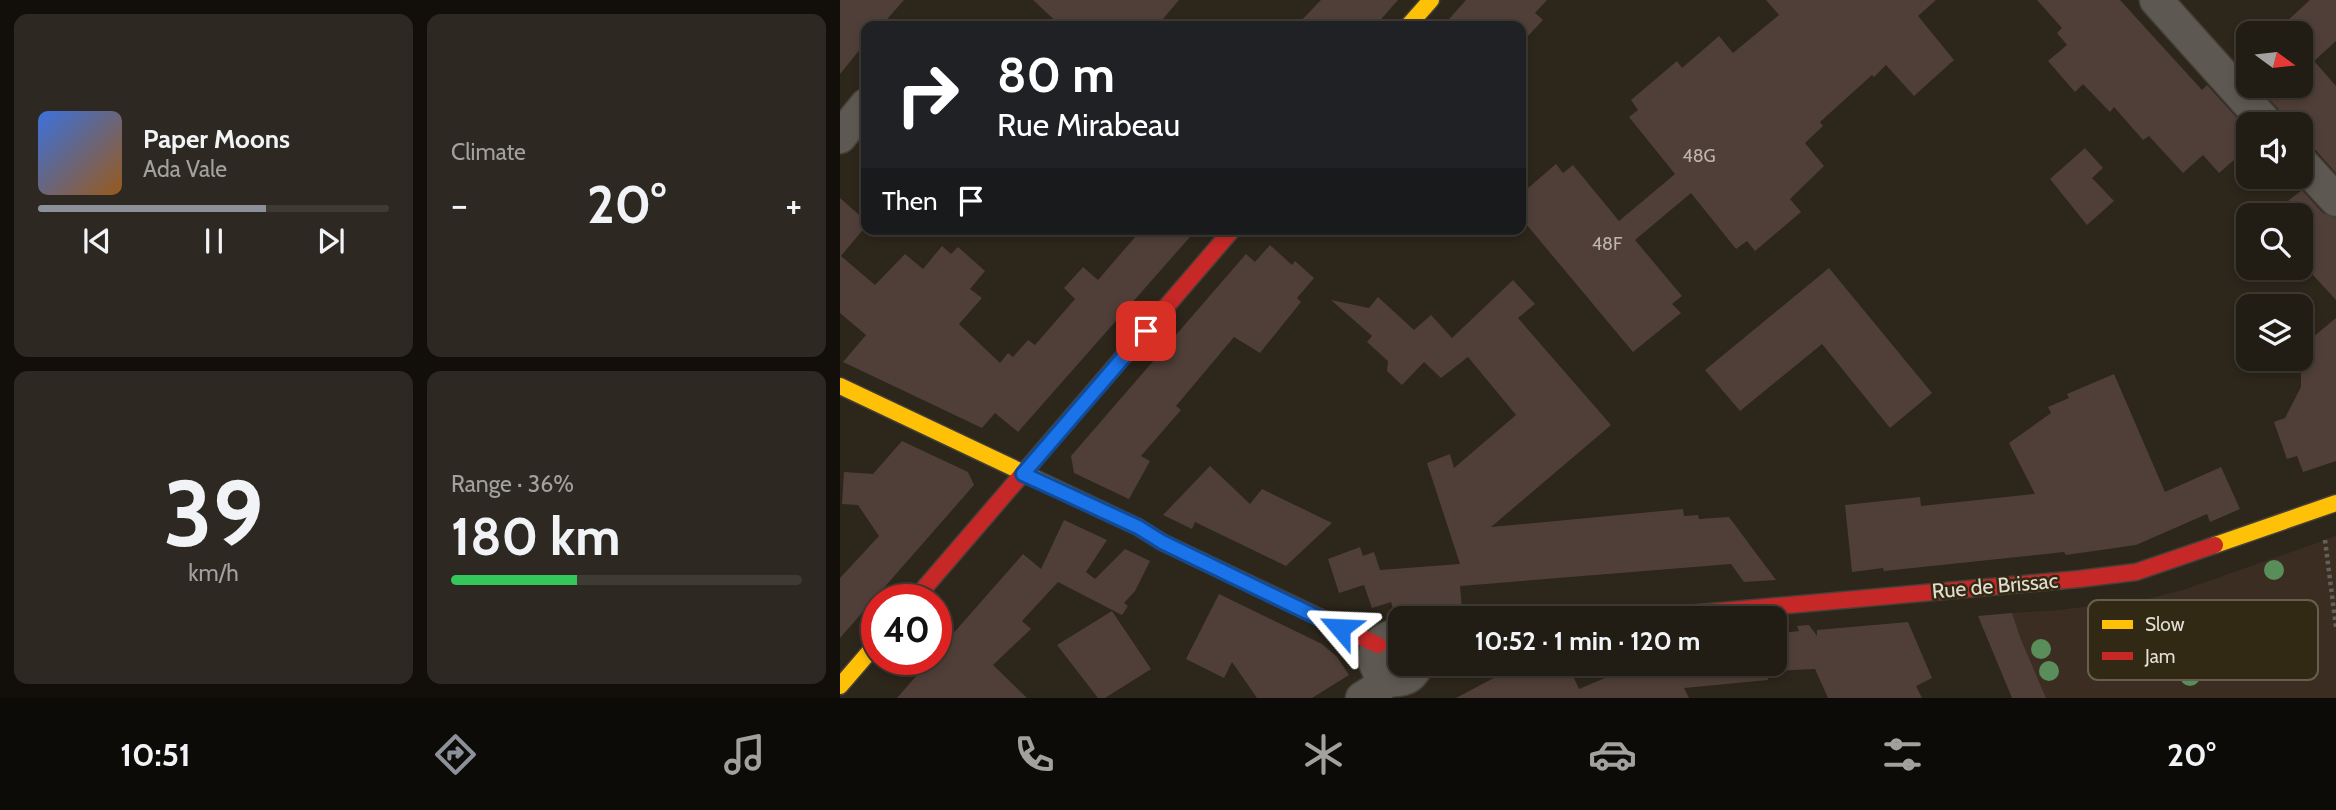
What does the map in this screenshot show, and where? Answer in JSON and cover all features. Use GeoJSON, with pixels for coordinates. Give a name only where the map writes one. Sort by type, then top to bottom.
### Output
{"type":"FeatureCollection","features":[{"type":"Feature","properties":{"kind":"street"},"geometry":{"type":"LineString","coordinates":[[1412,21],[1431,0]]}},
{"type":"Feature","properties":{"kind":"street"},"geometry":{"type":"LineString","coordinates":[[2172,6],[2257,112]]}},
{"type":"Feature","properties":{"kind":"street"},"geometry":{"type":"LineString","coordinates":[[840,137],[861,111]]}},
{"type":"Feature","properties":{"kind":"street"},"geometry":{"type":"LineString","coordinates":[[2313,175],[2336,200]]}},
{"type":"Feature","properties":{"kind":"street"},"geometry":{"type":"LineString","coordinates":[[928,584],[1228,235]]}},
{"type":"Feature","properties":{"kind":"street"},"geometry":{"type":"LineString","coordinates":[[840,386],[1138,527],[1162,542],[1340,628],[1388,640]]}},
{"type":"Feature","properties":{"kind":"street","name":"Rue de Brissac"},"geometry":{"type":"LineString","coordinates":[[1778,606],[2136,572],[2336,503]]}},
{"type":"Feature","properties":{"kind":"street"},"geometry":{"type":"LineString","coordinates":[[1388,641],[1374,658],[1376,666],[1373,687],[1408,676]]}},
{"type":"Feature","properties":{"kind":"street"},"geometry":{"type":"LineString","coordinates":[[840,686],[861,662]]}},
{"type":"Feature","properties":{"kind":"path"},"geometry":{"type":"LineString","coordinates":[[2325,536],[2336,627]]}},
{"type":"Feature","properties":{"kind":"shaded area"},"geometry":{"type":"Polygon","coordinates":[[[2336,536],[2336,698],[2046,698],[2012,613],[2088,606],[2088,680],[2318,680],[2318,600],[2143,600],[2183,590],[2336,536]]]}},
{"type":"Feature","properties":{"kind":"building"},"geometry":{"type":"Polygon","coordinates":[[[840,0],[904,0],[885,21],[861,21],[861,48],[840,74],[840,0]]]}},
{"type":"Feature","properties":{"kind":"building"},"geometry":{"type":"Polygon","coordinates":[[[1033,0],[1179,0],[1161,21],[1056,21],[1033,0]]]}},
{"type":"Feature","properties":{"kind":"building"},"geometry":{"type":"Polygon","coordinates":[[[1321,0],[1398,0],[1379,21],[1301,21],[1321,0]]]}},
{"type":"Feature","properties":{"kind":"building"},"geometry":{"type":"Polygon","coordinates":[[[1466,0],[1547,0],[1535,13],[1543,20],[1526,38],[1526,21],[1447,21],[1466,0]]]}},
{"type":"Feature","properties":{"kind":"building"},"geometry":{"type":"Polygon","coordinates":[[[1766,0],[1936,0],[1918,16],[1954,60],[1914,96],[1886,65],[1820,122],[1823,126],[1805,143],[1824,166],[1790,199],[1801,212],[1755,251],[1747,241],[1736,249],[1691,193],[1635,240],[1682,296],[1672,304],[1681,313],[1633,352],[1526,224],[1526,190],[1556,164],[1563,173],[1573,165],[1619,221],[1675,174],[1629,117],[1638,110],[1631,100],[1677,61],[1682,68],[1719,36],[1733,53],[1779,15],[1766,0]]]}},
{"type":"Feature","properties":{"kind":"building"},"geometry":{"type":"Polygon","coordinates":[[[2037,0],[2120,0],[2202,90],[2207,85],[2236,117],[2236,158],[2219,173],[2203,155],[2183,173],[2149,136],[2143,140],[2114,107],[2110,112],[2083,84],[2075,92],[2048,61],[2067,45],[2057,33],[2062,28],[2037,0]]]}},
{"type":"Feature","properties":{"kind":"building"},"geometry":{"type":"Polygon","coordinates":[[[2310,0],[2336,0],[2336,41],[2314,61],[2314,21],[2287,21],[2310,0]]]}},
{"type":"Feature","properties":{"kind":"building"},"geometry":{"type":"Polygon","coordinates":[[[2314,61],[2336,86],[2336,173],[2313,147],[2313,112],[2281,112],[2268,98],[2314,98],[2314,61]]]}},
{"type":"Feature","properties":{"kind":"building"},"geometry":{"type":"Polygon","coordinates":[[[2085,148],[2103,168],[2092,178],[2114,201],[2087,225],[2050,179],[2085,148]]]}},
{"type":"Feature","properties":{"kind":"building"},"geometry":{"type":"Polygon","coordinates":[[[2302,190],[2323,213],[2336,218],[2336,300],[2313,275],[2313,203],[2285,203],[2302,190]]]}},
{"type":"Feature","properties":{"kind":"building"},"geometry":{"type":"Polygon","coordinates":[[[840,198],[861,217],[861,232],[841,256],[875,285],[905,254],[923,269],[942,246],[951,254],[958,247],[985,271],[970,289],[982,298],[959,324],[1000,363],[1008,353],[1013,357],[1028,340],[1035,345],[1075,299],[1064,288],[1083,267],[1098,280],[1137,235],[1192,235],[1018,432],[995,413],[982,428],[843,362],[866,335],[840,313],[840,198]]]}},
{"type":"Feature","properties":{"kind":"building"},"geometry":{"type":"Polygon","coordinates":[[[1270,245],[1292,265],[1295,261],[1314,278],[1297,298],[1301,302],[1260,353],[1234,337],[1176,406],[1181,410],[1141,456],[1150,461],[1129,499],[1074,473],[1071,456],[1246,254],[1255,262],[1270,245]]]}},
{"type":"Feature","properties":{"kind":"building"},"geometry":{"type":"Polygon","coordinates":[[[1829,268],[1932,393],[1890,428],[1822,344],[1740,411],[1705,370],[1829,268]]]}},
{"type":"Feature","properties":{"kind":"building"},"geometry":{"type":"Polygon","coordinates":[[[1513,280],[1535,304],[1518,318],[1611,425],[1491,527],[1683,509],[1684,516],[1698,515],[1699,519],[1729,517],[1776,580],[1744,582],[1731,564],[1460,586],[1462,606],[1392,606],[1391,602],[1372,608],[1364,585],[1339,593],[1328,559],[1360,547],[1363,556],[1374,552],[1380,570],[1460,564],[1427,463],[1450,454],[1454,468],[1516,415],[1468,357],[1441,378],[1424,362],[1402,385],[1387,371],[1388,361],[1367,342],[1372,336],[1331,300],[1369,308],[1378,297],[1414,330],[1431,315],[1452,338],[1513,280]]]}},
{"type":"Feature","properties":{"kind":"building"},"geometry":{"type":"Polygon","coordinates":[[[2336,318],[2336,461],[2303,472],[2297,456],[2287,459],[2274,422],[2285,418],[2301,387],[2301,371],[2313,371],[2313,337],[2336,318]]]}},
{"type":"Feature","properties":{"kind":"building"},"geometry":{"type":"Polygon","coordinates":[[[2114,374],[2165,492],[2221,467],[2240,509],[2210,522],[2207,514],[2136,545],[2066,555],[2064,552],[1852,572],[1845,505],[1920,497],[1921,506],[2035,494],[2009,443],[2051,413],[2048,407],[2069,398],[2067,394],[2114,374]]]}},
{"type":"Feature","properties":{"kind":"building"},"geometry":{"type":"Polygon","coordinates":[[[902,441],[968,472],[974,485],[887,584],[861,584],[861,614],[840,638],[840,578],[879,536],[858,505],[842,504],[844,472],[873,474],[902,441]]]}},
{"type":"Feature","properties":{"kind":"building"},"geometry":{"type":"Polygon","coordinates":[[[1210,466],[1250,504],[1262,489],[1332,523],[1286,566],[1195,522],[1192,529],[1163,515],[1210,466]]]}},
{"type":"Feature","properties":{"kind":"building"},"geometry":{"type":"Polygon","coordinates":[[[1064,520],[1107,540],[1086,572],[1095,579],[1125,549],[1150,561],[1135,591],[1124,603],[1128,606],[1122,615],[1058,582],[1022,621],[1031,629],[993,665],[1027,698],[897,698],[917,675],[952,675],[952,635],[1023,554],[1041,569],[1064,520]]]}},
{"type":"Feature","properties":{"kind":"building"},"geometry":{"type":"Polygon","coordinates":[[[1219,594],[1322,644],[1337,657],[1349,675],[1312,698],[1257,698],[1232,662],[1224,678],[1186,659],[1219,594]]]}},
{"type":"Feature","properties":{"kind":"building"},"geometry":{"type":"Polygon","coordinates":[[[1112,611],[1151,669],[1105,698],[1098,698],[1057,645],[1112,611]]]}},
{"type":"Feature","properties":{"kind":"building"},"geometry":{"type":"Polygon","coordinates":[[[2012,613],[2046,698],[2012,698],[1978,616],[2012,613]]]}},
{"type":"Feature","properties":{"kind":"building"},"geometry":{"type":"Polygon","coordinates":[[[1908,622],[1932,678],[1916,686],[1922,698],[1828,698],[1815,669],[1787,670],[1787,632],[1799,631],[1797,626],[1809,625],[1817,636],[1817,630],[1908,622]]]}},
{"type":"Feature","properties":{"kind":"building"},"geometry":{"type":"Polygon","coordinates":[[[1497,676],[1573,676],[1579,689],[1610,676],[1768,676],[1768,680],[1684,688],[1689,698],[1456,698],[1497,676]]]}},
{"type":"Feature","properties":{"kind":"traffic: slow"},"geometry":{"type":"LineString","coordinates":[[1412,21],[1431,0]]}},
{"type":"Feature","properties":{"kind":"traffic: slow"},"geometry":{"type":"LineString","coordinates":[[840,386],[1138,527],[1162,542],[1250,584]]}},
{"type":"Feature","properties":{"kind":"traffic: slow"},"geometry":{"type":"LineString","coordinates":[[2215,545],[2336,503]]}},
{"type":"Feature","properties":{"kind":"traffic: slow"},"geometry":{"type":"LineString","coordinates":[[840,686],[861,662]]}},
{"type":"Feature","properties":{"kind":"traffic: jam"},"geometry":{"type":"LineString","coordinates":[[928,584],[1228,235]]}},
{"type":"Feature","properties":{"kind":"traffic: jam"},"geometry":{"type":"LineString","coordinates":[[1778,606],[2136,572],[2215,545]]}},
{"type":"Feature","properties":{"kind":"traffic: jam"},"geometry":{"type":"LineString","coordinates":[[1250,584],[1378,645]]}},
{"type":"Feature","properties":{"kind":"route"},"geometry":{"type":"LineString","coordinates":[[1146,331],[1023,474],[1138,527],[1162,542],[1340,628]]}}]}
